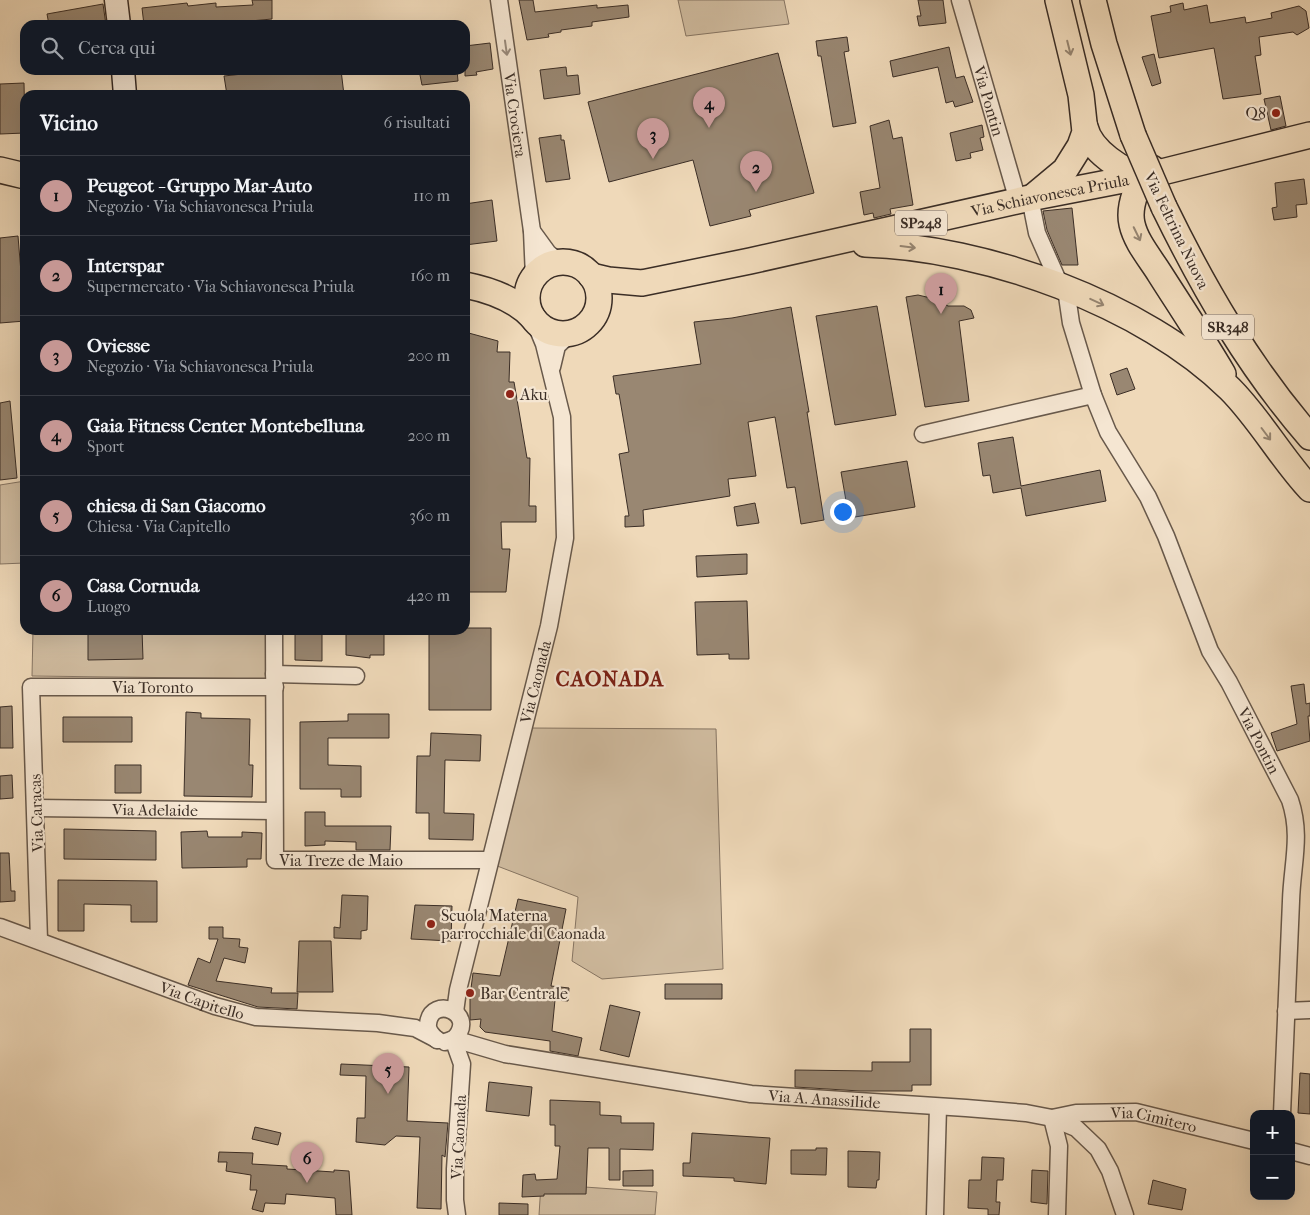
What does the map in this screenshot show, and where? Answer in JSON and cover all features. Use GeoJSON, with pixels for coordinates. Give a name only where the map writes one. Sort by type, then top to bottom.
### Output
{"type":"FeatureCollection","features":[{"type":"Feature","properties":{"kind":"main road"},"geometry":{"type":"LineString","coordinates":[[1058,0],[1081,95],[1088,136],[1096,146],[1134,172],[1136,192],[1132,210],[1134,231],[1236,395],[1310,489]]}},
{"type":"Feature","properties":{"kind":"main road","name":"Via Feltrina Nuova"},"geometry":{"type":"LineString","coordinates":[[1093,0],[1106,52],[1133,135],[1164,207],[1211,300],[1238,342],[1310,437]]}},
{"type":"Feature","properties":{"kind":"main road"},"geometry":{"type":"LineString","coordinates":[[1024,199],[1051,184],[1065,170],[1083,141],[1085,127]]}},
{"type":"Feature","properties":{"kind":"main road","name":"Via Schiavonesca Priula"},"geometry":{"type":"LineString","coordinates":[[597,310],[617,296],[642,283],[825,245],[1156,166],[1310,135]]}},
{"type":"Feature","properties":{"kind":"main road"},"geometry":{"type":"LineString","coordinates":[[0,170],[20,175]]}},
{"type":"Feature","properties":{"kind":"main road"},"geometry":{"type":"LineString","coordinates":[[825,245],[884,245],[938,252],[1028,274],[1110,308],[1173,344],[1206,368],[1236,395]]}},
{"type":"Feature","properties":{"kind":"main road"},"geometry":{"type":"LineString","coordinates":[[474,286],[523,307],[533,319],[551,332],[572,333],[589,323],[597,310],[598,288],[591,276],[575,264],[560,262],[549,265],[532,280],[527,298],[533,319]]}},
{"type":"Feature","properties":{"kind":"main road","name":"Via Schiavonesca Priula"},"geometry":{"type":"LineString","coordinates":[[591,276],[608,280],[642,283]]}},
{"type":"Feature","properties":{"kind":"main road"},"geometry":{"type":"LineString","coordinates":[[474,286],[532,280]]}},
{"type":"Feature","properties":{"kind":"street"},"geometry":{"type":"LineString","coordinates":[[116,0],[118,20]]}},
{"type":"Feature","properties":{"kind":"street","name":"Via Crociera"},"geometry":{"type":"LineString","coordinates":[[499,0],[532,231],[532,280]]}},
{"type":"Feature","properties":{"kind":"street","name":"Via Pontin"},"geometry":{"type":"LineString","coordinates":[[960,0],[1024,199],[1060,287],[1093,395],[1108,432],[1148,497],[1166,536],[1210,651],[1229,682],[1290,800],[1297,820],[1297,844],[1291,896],[1282,1110]]}},
{"type":"Feature","properties":{"kind":"street"},"geometry":{"type":"LineString","coordinates":[[123,75],[125,90]]}},
{"type":"Feature","properties":{"kind":"street","name":"Via Crociera"},"geometry":{"type":"LineString","coordinates":[[532,231],[548,252],[560,262]]}},
{"type":"Feature","properties":{"kind":"street","name":"Via Caonada"},"geometry":{"type":"LineString","coordinates":[[457,1215],[455,1169],[462,1064],[447,1040],[431,1035],[428,1027],[446,1014],[458,990],[549,626],[565,538],[562,417],[551,370],[533,319]]}},
{"type":"Feature","properties":{"kind":"street","name":"Via Caonada"},"geometry":{"type":"LineString","coordinates":[[551,370],[557,346],[572,333]]}},
{"type":"Feature","properties":{"kind":"street"},"geometry":{"type":"LineString","coordinates":[[923,434],[1093,395]]}},
{"type":"Feature","properties":{"kind":"street","name":"Via Treze de Maio"},"geometry":{"type":"LineString","coordinates":[[274,635],[275,860],[489,860]]}},
{"type":"Feature","properties":{"kind":"street","name":"Via Toronto"},"geometry":{"type":"LineString","coordinates":[[31,687],[274,681],[356,676]]}},
{"type":"Feature","properties":{"kind":"street","name":"Via Caracas"},"geometry":{"type":"LineString","coordinates":[[31,687],[39,940]]}},
{"type":"Feature","properties":{"kind":"street","name":"Via Adelaide"},"geometry":{"type":"LineString","coordinates":[[36,808],[274,811]]}},
{"type":"Feature","properties":{"kind":"street","name":"Via Capitello"},"geometry":{"type":"LineString","coordinates":[[0,927],[39,940],[172,992],[256,1017],[378,1023],[415,1028],[447,1040]]}},
{"type":"Feature","properties":{"kind":"street"},"geometry":{"type":"LineString","coordinates":[[1286,1011],[1310,1010]]}},
{"type":"Feature","properties":{"kind":"street"},"geometry":{"type":"LineString","coordinates":[[415,1028],[446,1014],[464,1032],[472,1044]]}},
{"type":"Feature","properties":{"kind":"street","name":"Via Caonada"},"geometry":{"type":"LineString","coordinates":[[446,1014],[459,1034],[447,1040]]}},
{"type":"Feature","properties":{"kind":"street","name":"Via A. Anassilide"},"geometry":{"type":"LineString","coordinates":[[447,1040],[472,1044],[505,1054],[751,1094],[1026,1113],[1052,1118],[1076,1128],[1098,1149],[1110,1171],[1125,1215]]}},
{"type":"Feature","properties":{"kind":"street"},"geometry":{"type":"LineString","coordinates":[[935,1215],[938,1107]]}},
{"type":"Feature","properties":{"kind":"street","name":"Via Cimitero"},"geometry":{"type":"LineString","coordinates":[[1052,1118],[1076,1113],[1136,1112],[1250,1140]]}},
{"type":"Feature","properties":{"kind":"street"},"geometry":{"type":"LineString","coordinates":[[1052,1118],[1059,1146],[1057,1215]]}},
{"type":"Feature","properties":{"kind":"street"},"geometry":{"type":"LineString","coordinates":[[1295,1152],[1310,1156]]}},
{"type":"Feature","properties":{"kind":"shaded area"},"geometry":{"type":"Polygon","coordinates":[[[678,0],[784,0],[789,24],[686,36],[678,0]]]}},
{"type":"Feature","properties":{"kind":"shaded area"},"geometry":{"type":"Polygon","coordinates":[[[20,482],[20,563],[0,564],[0,485],[20,482]]]}},
{"type":"Feature","properties":{"kind":"shaded area"},"geometry":{"type":"Polygon","coordinates":[[[33,635],[280,635],[277,679],[32,676],[33,635]]]}},
{"type":"Feature","properties":{"kind":"shaded area"},"geometry":{"type":"Polygon","coordinates":[[[529,728],[716,729],[723,969],[602,979],[572,961],[578,897],[492,864],[529,728]]]}},
{"type":"Feature","properties":{"kind":"shaded area"},"geometry":{"type":"Polygon","coordinates":[[[541,1184],[657,1192],[655,1215],[539,1215],[541,1184]]]}},
{"type":"Feature","properties":{"kind":"building"},"geometry":{"type":"Polygon","coordinates":[[[252,0],[272,0],[272,19],[143,20],[142,8],[187,3],[188,6],[216,3],[216,7],[253,5],[252,0]]]}},
{"type":"Feature","properties":{"kind":"building"},"geometry":{"type":"Polygon","coordinates":[[[519,0],[533,0],[535,12],[597,5],[597,8],[628,5],[629,17],[592,22],[592,26],[561,30],[561,32],[548,34],[549,37],[527,40],[519,0]]]}},
{"type":"Feature","properties":{"kind":"building"},"geometry":{"type":"Polygon","coordinates":[[[918,0],[943,0],[946,23],[919,26],[917,16],[921,16],[918,0]]]}},
{"type":"Feature","properties":{"kind":"building"},"geometry":{"type":"Polygon","coordinates":[[[1183,3],[1184,10],[1207,5],[1210,23],[1245,17],[1246,23],[1272,18],[1271,13],[1299,6],[1306,11],[1309,28],[1297,35],[1293,32],[1259,37],[1261,55],[1255,56],[1261,94],[1223,99],[1214,48],[1159,58],[1151,16],[1171,12],[1170,6],[1183,3]]]}},
{"type":"Feature","properties":{"kind":"building"},"geometry":{"type":"Polygon","coordinates":[[[103,4],[105,20],[48,20],[47,14],[103,4]]]}},
{"type":"Feature","properties":{"kind":"building"},"geometry":{"type":"Polygon","coordinates":[[[847,37],[849,51],[844,52],[856,123],[833,127],[821,56],[818,56],[816,41],[847,37]]]}},
{"type":"Feature","properties":{"kind":"building"},"geometry":{"type":"Polygon","coordinates":[[[490,43],[493,69],[476,72],[477,75],[465,76],[470,75],[470,45],[490,43]]]}},
{"type":"Feature","properties":{"kind":"building"},"geometry":{"type":"Polygon","coordinates":[[[949,47],[956,78],[964,76],[973,102],[955,107],[953,101],[946,103],[938,67],[893,77],[890,61],[949,47]]]}},
{"type":"Feature","properties":{"kind":"building"},"geometry":{"type":"Polygon","coordinates":[[[778,53],[814,193],[749,210],[751,216],[710,226],[693,160],[609,182],[588,102],[778,53]]]}},
{"type":"Feature","properties":{"kind":"building"},"geometry":{"type":"Polygon","coordinates":[[[1154,54],[1161,83],[1152,86],[1142,57],[1154,54]]]}},
{"type":"Feature","properties":{"kind":"building"},"geometry":{"type":"Polygon","coordinates":[[[566,67],[567,76],[578,75],[580,94],[544,99],[540,70],[566,67]]]}},
{"type":"Feature","properties":{"kind":"building"},"geometry":{"type":"Polygon","coordinates":[[[342,75],[343,90],[226,90],[224,76],[342,75]]]}},
{"type":"Feature","properties":{"kind":"building"},"geometry":{"type":"Polygon","coordinates":[[[420,75],[457,75],[458,81],[422,85],[420,75]]]}},
{"type":"Feature","properties":{"kind":"building"},"geometry":{"type":"Polygon","coordinates":[[[24,83],[24,90],[20,90],[20,133],[0,134],[0,84],[24,83]]]}},
{"type":"Feature","properties":{"kind":"building","name":"Q8"},"geometry":{"type":"Polygon","coordinates":[[[1280,96],[1286,126],[1271,130],[1264,99],[1280,96]]]}},
{"type":"Feature","properties":{"kind":"building"},"geometry":{"type":"Polygon","coordinates":[[[889,120],[893,139],[902,137],[913,205],[890,209],[891,214],[874,218],[873,213],[864,215],[860,192],[880,188],[870,126],[889,120]]]}},
{"type":"Feature","properties":{"kind":"building"},"geometry":{"type":"Polygon","coordinates":[[[982,125],[984,137],[980,138],[983,150],[970,153],[971,158],[956,161],[950,133],[982,125]]]}},
{"type":"Feature","properties":{"kind":"building"},"geometry":{"type":"Polygon","coordinates":[[[561,135],[561,140],[564,140],[570,179],[546,182],[539,138],[561,135]]]}},
{"type":"Feature","properties":{"kind":"building"},"geometry":{"type":"Polygon","coordinates":[[[1304,179],[1307,204],[1296,205],[1297,217],[1274,220],[1272,208],[1277,207],[1275,183],[1304,179]]]}},
{"type":"Feature","properties":{"kind":"building"},"geometry":{"type":"Polygon","coordinates":[[[492,200],[497,241],[470,244],[470,203],[492,200]]]}},
{"type":"Feature","properties":{"kind":"building"},"geometry":{"type":"Polygon","coordinates":[[[1072,208],[1078,265],[1062,265],[1047,230],[1043,211],[1072,208]]]}},
{"type":"Feature","properties":{"kind":"building"},"geometry":{"type":"Polygon","coordinates":[[[18,236],[20,321],[0,323],[0,238],[18,236]]]}},
{"type":"Feature","properties":{"kind":"building"},"geometry":{"type":"Polygon","coordinates":[[[918,295],[935,299],[948,306],[964,306],[971,310],[974,318],[959,321],[969,401],[925,407],[906,297],[918,295]]]}},
{"type":"Feature","properties":{"kind":"building"},"geometry":{"type":"Polygon","coordinates":[[[877,306],[896,415],[835,425],[816,316],[877,306]]]}},
{"type":"Feature","properties":{"kind":"building"},"geometry":{"type":"Polygon","coordinates":[[[791,307],[809,412],[807,412],[824,520],[801,524],[795,487],[787,488],[775,417],[748,422],[756,476],[728,479],[730,496],[643,510],[644,526],[625,527],[625,516],[629,516],[619,454],[629,452],[619,394],[616,394],[613,376],[701,364],[694,322],[732,318],[791,307]]]}},
{"type":"Feature","properties":{"kind":"building"},"geometry":{"type":"Polygon","coordinates":[[[470,333],[498,341],[497,352],[510,352],[509,382],[514,382],[527,458],[530,458],[529,506],[536,506],[536,522],[501,522],[502,549],[510,549],[506,592],[470,592],[470,333]]]}},
{"type":"Feature","properties":{"kind":"building"},"geometry":{"type":"Polygon","coordinates":[[[1127,368],[1135,389],[1117,395],[1110,374],[1127,368]]]}},
{"type":"Feature","properties":{"kind":"building"},"geometry":{"type":"Polygon","coordinates":[[[10,401],[17,478],[0,480],[0,403],[10,401]]]}},
{"type":"Feature","properties":{"kind":"building"},"geometry":{"type":"Polygon","coordinates":[[[1013,437],[1021,486],[1100,470],[1106,501],[1026,516],[1021,488],[993,493],[990,475],[983,476],[978,443],[1013,437]]]}},
{"type":"Feature","properties":{"kind":"building"},"geometry":{"type":"Polygon","coordinates":[[[907,461],[915,507],[849,518],[841,472],[907,461]]]}},
{"type":"Feature","properties":{"kind":"building"},"geometry":{"type":"Polygon","coordinates":[[[755,503],[759,523],[737,526],[734,507],[755,503]]]}},
{"type":"Feature","properties":{"kind":"building"},"geometry":{"type":"Polygon","coordinates":[[[747,554],[747,574],[697,577],[696,556],[747,554]]]}},
{"type":"Feature","properties":{"kind":"building"},"geometry":{"type":"Polygon","coordinates":[[[747,601],[749,659],[729,659],[729,654],[697,655],[695,602],[747,601]]]}},
{"type":"Feature","properties":{"kind":"building"},"geometry":{"type":"Polygon","coordinates":[[[470,628],[491,628],[491,710],[429,710],[429,635],[470,635],[470,628]]]}},
{"type":"Feature","properties":{"kind":"building"},"geometry":{"type":"Polygon","coordinates":[[[88,635],[142,635],[143,659],[88,660],[88,635]]]}},
{"type":"Feature","properties":{"kind":"building"},"geometry":{"type":"Polygon","coordinates":[[[295,635],[322,635],[322,661],[295,660],[295,635]]]}},
{"type":"Feature","properties":{"kind":"building"},"geometry":{"type":"Polygon","coordinates":[[[346,635],[384,635],[384,655],[370,655],[370,658],[346,655],[346,635]]]}},
{"type":"Feature","properties":{"kind":"building"},"geometry":{"type":"Polygon","coordinates":[[[1304,684],[1306,704],[1310,703],[1310,716],[1308,716],[1310,741],[1277,751],[1271,733],[1297,724],[1291,686],[1304,684]]]}},
{"type":"Feature","properties":{"kind":"building"},"geometry":{"type":"Polygon","coordinates":[[[12,706],[13,748],[0,748],[0,707],[12,706]]]}},
{"type":"Feature","properties":{"kind":"building"},"geometry":{"type":"Polygon","coordinates":[[[186,712],[201,713],[201,718],[250,719],[249,765],[253,765],[252,797],[184,796],[186,712]]]}},
{"type":"Feature","properties":{"kind":"building"},"geometry":{"type":"Polygon","coordinates":[[[348,714],[389,714],[389,738],[328,738],[328,765],[361,766],[361,797],[341,797],[341,789],[300,789],[300,722],[348,721],[348,714]]]}},
{"type":"Feature","properties":{"kind":"building"},"geometry":{"type":"Polygon","coordinates":[[[63,717],[132,717],[132,742],[63,742],[63,717]]]}},
{"type":"Feature","properties":{"kind":"building"},"geometry":{"type":"Polygon","coordinates":[[[431,733],[481,735],[480,761],[445,760],[444,813],[474,814],[473,840],[429,839],[429,813],[416,813],[417,756],[430,756],[431,733]]]}},
{"type":"Feature","properties":{"kind":"building"},"geometry":{"type":"Polygon","coordinates":[[[115,765],[141,765],[141,793],[115,793],[115,765]]]}},
{"type":"Feature","properties":{"kind":"building"},"geometry":{"type":"Polygon","coordinates":[[[12,775],[13,798],[0,799],[0,776],[12,775]]]}},
{"type":"Feature","properties":{"kind":"building"},"geometry":{"type":"Polygon","coordinates":[[[305,812],[325,812],[325,826],[391,826],[390,850],[356,850],[356,842],[325,841],[325,845],[305,846],[305,812]]]}},
{"type":"Feature","properties":{"kind":"building"},"geometry":{"type":"Polygon","coordinates":[[[64,829],[156,831],[156,860],[64,859],[64,829]]]}},
{"type":"Feature","properties":{"kind":"building"},"geometry":{"type":"Polygon","coordinates":[[[207,831],[208,837],[242,837],[242,832],[262,833],[261,859],[247,859],[247,867],[182,868],[181,832],[207,831]]]}},
{"type":"Feature","properties":{"kind":"building"},"geometry":{"type":"Polygon","coordinates":[[[0,853],[9,853],[11,891],[15,891],[15,901],[0,902],[0,853]]]}},
{"type":"Feature","properties":{"kind":"building"},"geometry":{"type":"Polygon","coordinates":[[[58,880],[157,881],[157,922],[131,922],[131,905],[84,904],[84,931],[58,931],[58,880]]]}},
{"type":"Feature","properties":{"kind":"building"},"geometry":{"type":"Polygon","coordinates":[[[342,895],[368,896],[367,930],[361,931],[361,939],[334,938],[334,927],[340,928],[342,895]]]}},
{"type":"Feature","properties":{"kind":"building"},"geometry":{"type":"Polygon","coordinates":[[[518,899],[566,909],[551,986],[569,988],[568,1001],[555,1000],[552,1031],[582,1038],[578,1056],[550,1051],[550,1041],[485,1032],[480,1027],[481,1019],[470,1020],[470,996],[473,973],[500,976],[518,899]]]}},
{"type":"Feature","properties":{"kind":"building","name":"Scuola Materna parrocchiale di Caonada"},"geometry":{"type":"Polygon","coordinates":[[[415,905],[452,906],[451,941],[411,939],[415,905]]]}},
{"type":"Feature","properties":{"kind":"building"},"geometry":{"type":"Polygon","coordinates":[[[209,927],[223,927],[223,938],[240,939],[239,947],[248,948],[245,963],[224,958],[216,981],[272,988],[271,993],[298,993],[297,1009],[258,1007],[188,985],[198,958],[210,963],[218,939],[209,939],[209,927]]]}},
{"type":"Feature","properties":{"kind":"building"},"geometry":{"type":"Polygon","coordinates":[[[299,941],[331,941],[333,992],[297,992],[299,941]]]}},
{"type":"Feature","properties":{"kind":"building"},"geometry":{"type":"Polygon","coordinates":[[[665,984],[722,984],[722,999],[665,999],[665,984]]]}},
{"type":"Feature","properties":{"kind":"building"},"geometry":{"type":"Polygon","coordinates":[[[610,1005],[640,1012],[629,1057],[600,1050],[610,1005]]]}},
{"type":"Feature","properties":{"kind":"building"},"geometry":{"type":"Polygon","coordinates":[[[910,1029],[931,1029],[931,1085],[912,1085],[912,1091],[860,1091],[795,1087],[795,1070],[872,1071],[872,1062],[910,1062],[910,1029]]]}},
{"type":"Feature","properties":{"kind":"building"},"geometry":{"type":"Polygon","coordinates":[[[341,1064],[409,1067],[407,1121],[448,1123],[445,1157],[442,1155],[441,1209],[417,1208],[420,1137],[396,1136],[385,1145],[356,1142],[357,1118],[365,1118],[366,1076],[340,1075],[341,1064]]]}},
{"type":"Feature","properties":{"kind":"building"},"geometry":{"type":"Polygon","coordinates":[[[1300,1073],[1310,1074],[1310,1114],[1298,1113],[1300,1073]]]}},
{"type":"Feature","properties":{"kind":"building"},"geometry":{"type":"Polygon","coordinates":[[[489,1082],[532,1087],[529,1116],[486,1111],[489,1082]]]}},
{"type":"Feature","properties":{"kind":"building"},"geometry":{"type":"Polygon","coordinates":[[[550,1100],[600,1102],[600,1115],[621,1116],[621,1123],[654,1123],[653,1150],[620,1149],[620,1180],[609,1180],[609,1148],[588,1148],[586,1194],[544,1194],[544,1196],[522,1197],[523,1175],[535,1174],[536,1180],[557,1179],[560,1146],[555,1146],[555,1125],[550,1125],[550,1100]]]}},
{"type":"Feature","properties":{"kind":"building"},"geometry":{"type":"Polygon","coordinates":[[[255,1127],[281,1133],[278,1145],[252,1139],[255,1127]]]}},
{"type":"Feature","properties":{"kind":"building"},"geometry":{"type":"Polygon","coordinates":[[[692,1133],[770,1138],[766,1184],[734,1181],[734,1178],[683,1176],[683,1163],[690,1163],[692,1133]]]}},
{"type":"Feature","properties":{"kind":"building"},"geometry":{"type":"Polygon","coordinates":[[[816,1148],[827,1148],[826,1175],[791,1174],[791,1150],[816,1150],[816,1148]]]}},
{"type":"Feature","properties":{"kind":"building"},"geometry":{"type":"Polygon","coordinates":[[[848,1151],[880,1152],[879,1180],[877,1180],[876,1188],[848,1187],[848,1151]]]}},
{"type":"Feature","properties":{"kind":"building"},"geometry":{"type":"Polygon","coordinates":[[[219,1152],[253,1153],[252,1164],[287,1166],[287,1169],[349,1171],[352,1215],[336,1215],[335,1198],[286,1194],[285,1204],[265,1203],[263,1212],[252,1209],[257,1190],[250,1190],[251,1175],[226,1171],[227,1162],[218,1162],[219,1152]]]}},
{"type":"Feature","properties":{"kind":"building"},"geometry":{"type":"Polygon","coordinates":[[[982,1157],[1004,1158],[1003,1180],[997,1180],[996,1202],[1000,1202],[999,1215],[988,1215],[988,1209],[968,1208],[969,1180],[981,1180],[982,1157]]]}},
{"type":"Feature","properties":{"kind":"building"},"geometry":{"type":"Polygon","coordinates":[[[653,1170],[653,1186],[623,1186],[623,1171],[653,1170]]]}},
{"type":"Feature","properties":{"kind":"building"},"geometry":{"type":"Polygon","coordinates":[[[1032,1170],[1048,1171],[1047,1204],[1031,1202],[1032,1170]]]}},
{"type":"Feature","properties":{"kind":"building"},"geometry":{"type":"Polygon","coordinates":[[[1153,1180],[1186,1189],[1182,1210],[1148,1204],[1153,1180]]]}},
{"type":"Feature","properties":{"kind":"building"},"geometry":{"type":"Polygon","coordinates":[[[499,1203],[528,1204],[528,1215],[499,1215],[499,1203]]]}},
{"type":"Feature","properties":{"kind":"place","name":"Q8"},"geometry":{"type":"Point","coordinates":[1276,113]}},
{"type":"Feature","properties":{"kind":"place","name":"Gaia Fitness Center Montebelluna"},"geometry":{"type":"Point","coordinates":[709,128]}},
{"type":"Feature","properties":{"kind":"place","name":"Oviesse"},"geometry":{"type":"Point","coordinates":[653,159]}},
{"type":"Feature","properties":{"kind":"place","name":"Interspar"},"geometry":{"type":"Point","coordinates":[756,192]}},
{"type":"Feature","properties":{"kind":"place","name":"Peugeot - Gruppo Mar-Auto"},"geometry":{"type":"Point","coordinates":[941,314]}},
{"type":"Feature","properties":{"kind":"place","name":"Aku"},"geometry":{"type":"Point","coordinates":[510,394]}},
{"type":"Feature","properties":{"kind":"place","name":"Scuola Materna parrocchiale di Caonada"},"geometry":{"type":"Point","coordinates":[431,924]}},
{"type":"Feature","properties":{"kind":"place","name":"Bar Centrale"},"geometry":{"type":"Point","coordinates":[470,993]}},
{"type":"Feature","properties":{"kind":"place","name":"chiesa di San Giacomo"},"geometry":{"type":"Point","coordinates":[388,1094]}},
{"type":"Feature","properties":{"kind":"place","name":"Casa Cornuda"},"geometry":{"type":"Point","coordinates":[307,1183]}},
{"type":"Feature","properties":{"kind":"district","name":"CAONADA"},"geometry":{"type":"Point","coordinates":[610,679]}}]}
